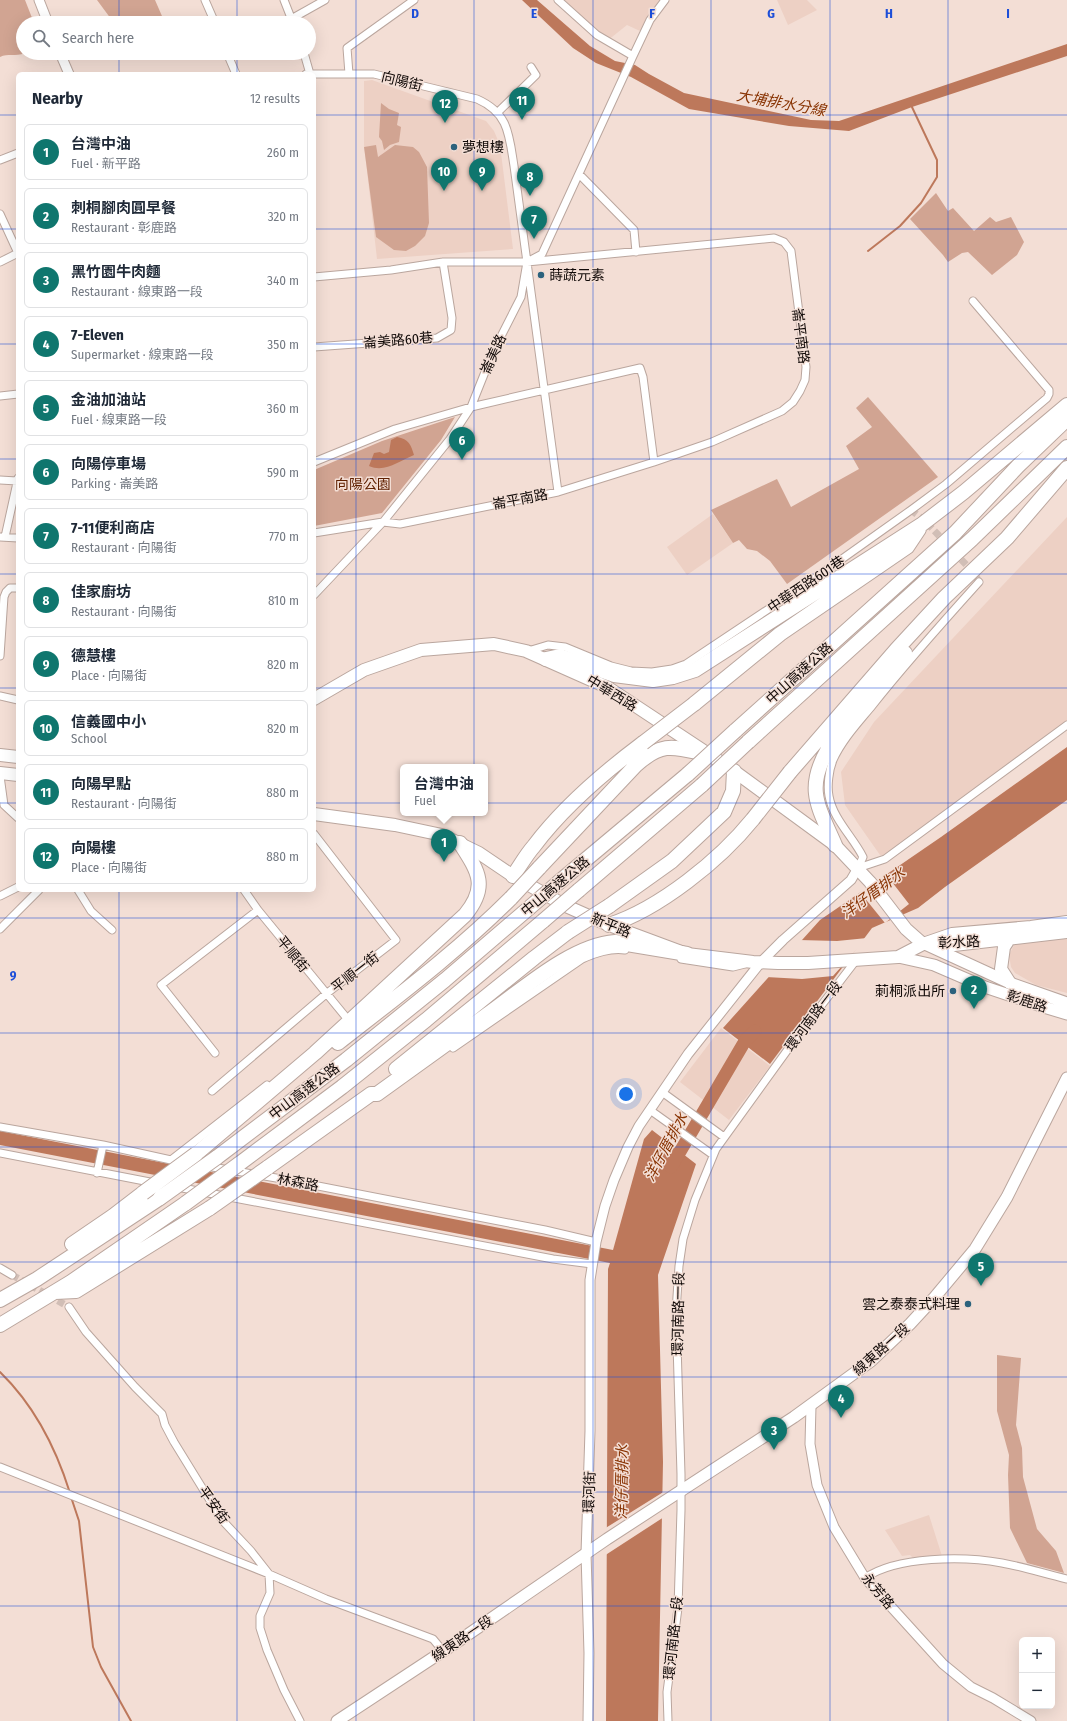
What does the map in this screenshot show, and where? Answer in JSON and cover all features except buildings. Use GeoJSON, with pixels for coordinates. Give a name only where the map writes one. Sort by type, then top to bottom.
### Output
{"type":"FeatureCollection","features":[{"type":"Feature","properties":{"kind":"highway"},"geometry":{"type":"LineString","coordinates":[[546,659],[560,656],[614,675],[653,680],[673,677],[695,670],[921,525],[964,492],[1067,405]]}},
{"type":"Feature","properties":{"kind":"highway","name":"中山高速公路"},"geometry":{"type":"LineString","coordinates":[[0,1300],[36,1279],[160,1198],[216,1158],[352,1055],[445,980],[688,774],[955,533],[1018,466],[1067,420]]}},
{"type":"Feature","properties":{"kind":"highway","name":"中山高速公路"},"geometry":{"type":"LineString","coordinates":[[0,1325],[53,1293],[186,1203],[342,1087],[408,1034],[543,921],[702,784],[956,554],[1067,447]]}},
{"type":"Feature","properties":{"kind":"highway"},"geometry":{"type":"LineString","coordinates":[[836,845],[816,798],[815,783],[820,764],[828,749],[909,648],[985,566],[1067,468]]}},
{"type":"Feature","properties":{"kind":"highway"},"geometry":{"type":"LineString","coordinates":[[513,876],[534,846],[562,813],[614,764],[694,704],[780,634],[907,547],[921,525]]}},
{"type":"Feature","properties":{"kind":"highway"},"geometry":{"type":"LineString","coordinates":[[609,925],[627,919],[646,910],[673,892],[696,874],[744,830],[790,772],[896,650],[944,598],[1007,538]]}},
{"type":"Feature","properties":{"kind":"highway"},"geometry":{"type":"LineString","coordinates":[[246,1113],[255,1110],[406,991],[482,927],[636,764],[648,754],[660,748],[674,747],[706,754]]}},
{"type":"Feature","properties":{"kind":"highway"},"geometry":{"type":"LineString","coordinates":[[371,1094],[373,1088],[534,958],[568,932],[609,906],[672,861],[724,812],[733,791],[734,771]]}},
{"type":"Feature","properties":{"kind":"highway"},"geometry":{"type":"LineString","coordinates":[[21,1287],[33,1270],[143,1194],[196,1154],[246,1113],[253,1105],[315,1053],[465,915],[474,904],[479,892],[479,880],[476,870],[460,843]]}},
{"type":"Feature","properties":{"kind":"highway"},"geometry":{"type":"LineString","coordinates":[[53,1293],[76,1291],[210,1208],[371,1094],[377,1094],[550,969],[584,949],[605,942],[615,942],[687,954]]}},
{"type":"Feature","properties":{"kind":"main road","name":"中華西路"},"geometry":{"type":"LineString","coordinates":[[316,698],[364,670],[421,650],[494,644],[526,651],[546,659],[607,687],[706,754],[734,771],[836,845],[870,882],[904,925],[923,944]]}},
{"type":"Feature","properties":{"kind":"main road"},"geometry":{"type":"LineString","coordinates":[[0,755],[16,757]]}},
{"type":"Feature","properties":{"kind":"main road"},"geometry":{"type":"LineString","coordinates":[[0,774],[16,775]]}},
{"type":"Feature","properties":{"kind":"main road","name":"新平路"},"geometry":{"type":"LineString","coordinates":[[316,814],[395,825],[442,835],[479,853],[513,876],[566,906],[609,925],[687,954],[757,962],[808,963],[898,957],[923,944]]}},
{"type":"Feature","properties":{"kind":"main road","name":"彰水路"},"geometry":{"type":"LineString","coordinates":[[923,944],[952,934],[1031,927],[1067,922]]}},
{"type":"Feature","properties":{"kind":"main road","name":"彰水路"},"geometry":{"type":"LineString","coordinates":[[923,944],[954,945],[1067,932]]}},
{"type":"Feature","properties":{"kind":"main road"},"geometry":{"type":"LineString","coordinates":[[1010,938],[1004,947],[1001,969],[1010,983]]}},
{"type":"Feature","properties":{"kind":"main road","name":"彰鹿路"},"geometry":{"type":"LineString","coordinates":[[923,944],[1010,983],[1067,1003]]}},
{"type":"Feature","properties":{"kind":"main road","name":"彰鹿路"},"geometry":{"type":"LineString","coordinates":[[898,957],[934,965],[985,987],[1067,1014]]}},
{"type":"Feature","properties":{"kind":"main road","name":"線東路一段"},"geometry":{"type":"LineString","coordinates":[[337,1721],[681,1490],[811,1406],[851,1377],[887,1346],[934,1298],[975,1249],[1007,1197],[1067,1078]]}},
{"type":"Feature","properties":{"kind":"street"},"geometry":{"type":"LineString","coordinates":[[39,0],[45,16]]}},
{"type":"Feature","properties":{"kind":"street"},"geometry":{"type":"LineString","coordinates":[[206,0],[212,16]]}},
{"type":"Feature","properties":{"kind":"street"},"geometry":{"type":"LineString","coordinates":[[284,0],[290,16]]}},
{"type":"Feature","properties":{"kind":"street"},"geometry":{"type":"LineString","coordinates":[[299,16],[325,0]]}},
{"type":"Feature","properties":{"kind":"street"},"geometry":{"type":"LineString","coordinates":[[349,74],[347,48],[414,0]]}},
{"type":"Feature","properties":{"kind":"street"},"geometry":{"type":"LineString","coordinates":[[558,0],[597,36],[633,56]]}},
{"type":"Feature","properties":{"kind":"street"},"geometry":{"type":"LineString","coordinates":[[527,262],[542,254],[650,20],[665,0]]}},
{"type":"Feature","properties":{"kind":"street"},"geometry":{"type":"LineString","coordinates":[[63,60],[68,72]]}},
{"type":"Feature","properties":{"kind":"street"},"geometry":{"type":"LineString","coordinates":[[231,60],[235,72]]}},
{"type":"Feature","properties":{"kind":"street"},"geometry":{"type":"LineString","coordinates":[[306,60],[309,72]]}},
{"type":"Feature","properties":{"kind":"street"},"geometry":{"type":"LineString","coordinates":[[531,67],[536,75],[498,112],[504,123],[510,142],[558,492]]}},
{"type":"Feature","properties":{"kind":"street","name":"向陽街"},"geometry":{"type":"LineString","coordinates":[[316,74],[374,74],[477,99],[489,104],[498,112]]}},
{"type":"Feature","properties":{"kind":"street"},"geometry":{"type":"LineString","coordinates":[[0,160],[16,154]]}},
{"type":"Feature","properties":{"kind":"street"},"geometry":{"type":"LineString","coordinates":[[579,174],[634,230],[636,252]]}},
{"type":"Feature","properties":{"kind":"street"},"geometry":{"type":"LineString","coordinates":[[0,214],[16,249]]}},
{"type":"Feature","properties":{"kind":"street","name":"崙平南路"},"geometry":{"type":"LineString","coordinates":[[316,277],[391,270],[444,262],[527,262],[774,238],[784,242],[791,251],[806,367],[805,380],[800,391],[793,402],[782,411],[712,442],[654,462],[558,492],[400,524],[383,522],[316,533]]}},
{"type":"Feature","properties":{"kind":"street"},"geometry":{"type":"LineString","coordinates":[[0,262],[16,254]]}},
{"type":"Feature","properties":{"kind":"street","name":"崙美路60巷"},"geometry":{"type":"LineString","coordinates":[[316,347],[437,338],[451,330],[452,318],[444,262]]}},
{"type":"Feature","properties":{"kind":"street","name":"崙美路"},"geometry":{"type":"LineString","coordinates":[[316,593],[383,522],[450,439],[471,407],[493,352],[521,297],[527,262]]}},
{"type":"Feature","properties":{"kind":"street","name":"中華西路601巷"},"geometry":{"type":"LineString","coordinates":[[526,651],[548,645],[565,647],[611,666],[631,671],[652,672],[672,669],[686,664],[818,576],[946,484],[1050,394],[973,300]]}},
{"type":"Feature","properties":{"kind":"street"},"geometry":{"type":"LineString","coordinates":[[316,461],[395,429],[471,407],[640,368],[643,377],[654,462]]}},
{"type":"Feature","properties":{"kind":"street"},"geometry":{"type":"LineString","coordinates":[[0,396],[16,394]]}},
{"type":"Feature","properties":{"kind":"street"},"geometry":{"type":"LineString","coordinates":[[0,480],[16,480]]}},
{"type":"Feature","properties":{"kind":"street"},"geometry":{"type":"LineString","coordinates":[[16,488],[3,537],[16,538]]}},
{"type":"Feature","properties":{"kind":"street"},"geometry":{"type":"LineString","coordinates":[[858,868],[863,857],[857,845],[837,816],[829,797],[829,780],[832,761],[844,741],[907,662],[979,582]]}},
{"type":"Feature","properties":{"kind":"street"},"geometry":{"type":"LineString","coordinates":[[0,656],[4,597],[10,588],[16,588]]}},
{"type":"Feature","properties":{"kind":"street"},"geometry":{"type":"LineString","coordinates":[[0,696],[16,700]]}},
{"type":"Feature","properties":{"kind":"street"},"geometry":{"type":"LineString","coordinates":[[858,868],[885,859],[1067,725]]}},
{"type":"Feature","properties":{"kind":"street"},"geometry":{"type":"LineString","coordinates":[[0,774],[4,805],[16,816]]}},
{"type":"Feature","properties":{"kind":"street","name":"平順一街"},"geometry":{"type":"LineString","coordinates":[[212,1091],[326,994],[396,940],[316,837]]}},
{"type":"Feature","properties":{"kind":"street","name":"環河街"},"geometry":{"type":"LineString","coordinates":[[588,1721],[589,1653],[586,1554],[590,1431],[589,1328],[592,1264],[605,1206],[616,1174],[639,1126],[688,1054],[757,962],[851,880],[858,868]]}},
{"type":"Feature","properties":{"kind":"street"},"geometry":{"type":"LineString","coordinates":[[0,896],[16,888]]}},
{"type":"Feature","properties":{"kind":"street"},"geometry":{"type":"LineString","coordinates":[[0,929],[37,892]]}},
{"type":"Feature","properties":{"kind":"street"},"geometry":{"type":"LineString","coordinates":[[79,892],[91,911],[112,930]]}},
{"type":"Feature","properties":{"kind":"street","name":"平順街"},"geometry":{"type":"LineString","coordinates":[[245,892],[258,910],[345,1016]]}},
{"type":"Feature","properties":{"kind":"street"},"geometry":{"type":"LineString","coordinates":[[215,1053],[161,985],[258,910]]}},
{"type":"Feature","properties":{"kind":"street"},"geometry":{"type":"LineString","coordinates":[[393,1089],[568,968],[596,953],[617,949],[733,967],[757,962]]}},
{"type":"Feature","properties":{"kind":"street","name":"環河南路一段"},"geometry":{"type":"LineString","coordinates":[[668,1721],[667,1692],[678,1608],[681,1490],[676,1312],[679,1266],[683,1239],[695,1200],[713,1155],[724,1137],[794,1041],[857,959]]}},
{"type":"Feature","properties":{"kind":"street"},"geometry":{"type":"LineString","coordinates":[[171,1160],[301,1058],[338,1022]]}},
{"type":"Feature","properties":{"kind":"street"},"geometry":{"type":"LineString","coordinates":[[662,1092],[724,1137]]}},
{"type":"Feature","properties":{"kind":"street"},"geometry":{"type":"LineString","coordinates":[[650,1110],[713,1155]]}},
{"type":"Feature","properties":{"kind":"street","name":"林森路"},"geometry":{"type":"LineString","coordinates":[[0,1127],[171,1160],[282,1178],[545,1230],[596,1242]]}},
{"type":"Feature","properties":{"kind":"street"},"geometry":{"type":"LineString","coordinates":[[97,1170],[102,1147]]}},
{"type":"Feature","properties":{"kind":"street","name":"林森路"},"geometry":{"type":"LineString","coordinates":[[0,1153],[97,1170],[553,1259],[592,1264]]}},
{"type":"Feature","properties":{"kind":"street"},"geometry":{"type":"LineString","coordinates":[[0,1268],[12,1275]]}},
{"type":"Feature","properties":{"kind":"street","name":"平安街"},"geometry":{"type":"LineString","coordinates":[[69,1307],[86,1332],[135,1387],[162,1414],[165,1425],[174,1442],[222,1520],[251,1551],[269,1574]]}},
{"type":"Feature","properties":{"kind":"street","name":"永芳路"},"geometry":{"type":"LineString","coordinates":[[811,1406],[810,1444],[817,1485],[834,1526],[865,1578],[943,1664],[971,1687],[993,1698],[1031,1721]]}},
{"type":"Feature","properties":{"kind":"street"},"geometry":{"type":"LineString","coordinates":[[0,1467],[269,1574],[326,1599],[433,1639],[443,1651]]}},
{"type":"Feature","properties":{"kind":"street"},"geometry":{"type":"LineString","coordinates":[[865,1578],[873,1572],[908,1562],[948,1559],[1001,1563],[1067,1579]]}},
{"type":"Feature","properties":{"kind":"street"},"geometry":{"type":"LineString","coordinates":[[269,1574],[270,1593],[260,1616],[260,1628],[266,1650],[300,1721]]}},
{"type":"Feature","properties":{"kind":"shaded area"},"geometry":{"type":"Polygon","coordinates":[[[553,0],[660,0],[640,31],[627,25],[607,41],[573,19],[553,0]]]}},
{"type":"Feature","properties":{"kind":"shaded area"},"geometry":{"type":"Polygon","coordinates":[[[777,0],[807,0],[817,10],[788,25],[777,0]]]}},
{"type":"Feature","properties":{"kind":"shaded area"},"geometry":{"type":"Polygon","coordinates":[[[372,80],[486,121],[494,131],[500,145],[513,249],[377,259],[364,145],[364,81],[372,80]]]}},
{"type":"Feature","properties":{"kind":"shaded area"},"geometry":{"type":"Polygon","coordinates":[[[713,514],[733,543],[687,575],[667,547],[713,514]]]}},
{"type":"Feature","properties":{"kind":"shaded area"},"geometry":{"type":"Polygon","coordinates":[[[1067,517],[1067,723],[886,855],[880,855],[845,805],[841,772],[874,722],[1067,517]]]}},
{"type":"Feature","properties":{"kind":"shaded area"},"geometry":{"type":"Polygon","coordinates":[[[1067,933],[1067,993],[1036,985],[1015,973],[1011,967],[1009,955],[1015,943],[1067,933]]]}},
{"type":"Feature","properties":{"kind":"shaded area"},"geometry":{"type":"Polygon","coordinates":[[[721,1028],[770,1066],[729,1120],[680,1082],[721,1028]]]}},
{"type":"Feature","properties":{"kind":"shaded area"},"geometry":{"type":"Polygon","coordinates":[[[929,1515],[942,1556],[914,1559],[910,1555],[902,1556],[885,1530],[929,1515]]]}},
{"type":"Feature","properties":{"kind":"green space"},"geometry":{"type":"Polygon","coordinates":[[[0,0],[25,0],[31,16],[16,16],[16,55],[6,55],[0,57],[0,0]]]}},
{"type":"Feature","properties":{"kind":"green space"},"geometry":{"type":"Polygon","coordinates":[[[97,0],[155,0],[162,16],[109,16],[97,0]]]}},
{"type":"Feature","properties":{"kind":"green space"},"geometry":{"type":"Polygon","coordinates":[[[381,103],[389,109],[399,113],[397,125],[401,127],[399,142],[390,145],[384,150],[382,141],[379,137],[381,103]]]}},
{"type":"Feature","properties":{"kind":"green space"},"geometry":{"type":"Polygon","coordinates":[[[376,145],[378,157],[395,145],[413,147],[419,152],[427,167],[429,223],[425,236],[415,246],[406,251],[394,250],[376,237],[364,147],[376,145]]]}},
{"type":"Feature","properties":{"kind":"green space"},"geometry":{"type":"Polygon","coordinates":[[[936,193],[948,211],[953,208],[974,231],[990,217],[996,222],[1011,217],[1024,242],[1017,255],[992,275],[968,252],[962,253],[948,262],[910,219],[936,193]]]}},
{"type":"Feature","properties":{"kind":"green space"},"geometry":{"type":"Polygon","coordinates":[[[868,397],[938,477],[787,584],[770,561],[757,551],[747,549],[739,540],[733,543],[711,510],[777,479],[791,507],[859,469],[846,446],[872,427],[856,408],[868,397]]]}},
{"type":"Feature","properties":{"kind":"green space","name":"向陽公園"},"geometry":{"type":"Polygon","coordinates":[[[455,417],[441,440],[382,513],[316,526],[316,469],[382,441],[455,417]]]}},
{"type":"Feature","properties":{"kind":"green space"},"geometry":{"type":"Polygon","coordinates":[[[997,1355],[1021,1358],[1016,1425],[1022,1448],[1023,1477],[1037,1529],[1056,1551],[1064,1573],[1027,1563],[1010,1528],[1008,1475],[1009,1455],[997,1411],[997,1355]]]}},
{"type":"Feature","properties":{"kind":"water"},"geometry":{"type":"Polygon","coordinates":[[[522,0],[537,0],[590,46],[615,61],[635,65],[684,93],[811,120],[839,121],[1067,44],[1067,56],[912,107],[849,131],[789,126],[689,109],[631,77],[596,63],[573,48],[522,0]]]}},
{"type":"Feature","properties":{"kind":"water"},"geometry":{"type":"Polygon","coordinates":[[[397,437],[404,439],[409,443],[414,455],[386,467],[375,468],[369,466],[374,453],[380,452],[384,454],[389,452],[391,440],[397,437]]]}},
{"type":"Feature","properties":{"kind":"water"},"geometry":{"type":"Polygon","coordinates":[[[1067,747],[1067,800],[918,908],[872,928],[770,1064],[723,1028],[820,920],[941,837],[1067,747]]]}},
{"type":"Feature","properties":{"kind":"water"},"geometry":{"type":"Polygon","coordinates":[[[652,1130],[696,1164],[658,1275],[663,1462],[658,1721],[606,1721],[608,1269],[610,1263],[0,1145],[0,1131],[613,1250],[644,1139],[652,1130]]]}},
{"type":"Feature","properties":{"kind":"pier"},"geometry":{"type":"Polygon","coordinates":[[[885,873],[909,904],[885,923],[859,891],[885,873]]]}},
{"type":"Feature","properties":{"kind":"pier"},"geometry":{"type":"Polygon","coordinates":[[[867,938],[833,976],[802,979],[766,977],[799,940],[837,941],[867,938]]]}},
{"type":"Feature","properties":{"kind":"pier"},"geometry":{"type":"Polygon","coordinates":[[[665,1491],[664,1517],[604,1556],[604,1529],[665,1491]]]}},
{"type":"Feature","properties":{"kind":"waterway"},"geometry":{"type":"LineString","coordinates":[[868,251],[900,226],[921,203],[937,177],[937,160],[911,105]]}},
{"type":"Feature","properties":{"kind":"waterway","name":"洋仔厝排水"},"geometry":{"type":"LineString","coordinates":[[671,1167],[745,1041],[755,1031]]}},
{"type":"Feature","properties":{"kind":"waterway"},"geometry":{"type":"LineString","coordinates":[[0,1372],[23,1398],[42,1428],[58,1460],[70,1493]]}},
{"type":"Feature","properties":{"kind":"waterway"},"geometry":{"type":"LineString","coordinates":[[71,1497],[79,1521],[93,1647],[101,1667],[131,1721]]}},
{"type":"Feature","properties":{"kind":"tunnel"},"geometry":{"type":"LineString","coordinates":[[911,510],[924,520],[947,544]]}},
{"type":"Feature","properties":{"kind":"tunnel"},"geometry":{"type":"LineString","coordinates":[[954,552],[975,574],[979,582]]}},
{"type":"Feature","properties":{"kind":"tunnel"},"geometry":{"type":"LineString","coordinates":[[12,1275],[69,1307]]}},
{"type":"Feature","properties":{"kind":"place","name":"向陽早點"},"geometry":{"type":"Point","coordinates":[522,120]}},
{"type":"Feature","properties":{"kind":"place","name":"向陽樓"},"geometry":{"type":"Point","coordinates":[445,123]}},
{"type":"Feature","properties":{"kind":"place","name":"夢想樓"},"geometry":{"type":"Point","coordinates":[454,147]}},
{"type":"Feature","properties":{"kind":"place","name":"信義國中小"},"geometry":{"type":"Point","coordinates":[444,191]}},
{"type":"Feature","properties":{"kind":"place","name":"德慧樓"},"geometry":{"type":"Point","coordinates":[482,191]}},
{"type":"Feature","properties":{"kind":"place","name":"佳家廚坊"},"geometry":{"type":"Point","coordinates":[530,196]}},
{"type":"Feature","properties":{"kind":"place","name":"7-11便利商店"},"geometry":{"type":"Point","coordinates":[534,239]}},
{"type":"Feature","properties":{"kind":"place","name":"蒔蔬元素"},"geometry":{"type":"Point","coordinates":[541,275]}},
{"type":"Feature","properties":{"kind":"place","name":"向陽停車場"},"geometry":{"type":"Point","coordinates":[462,460]}},
{"type":"Feature","properties":{"kind":"place","name":"台灣中油"},"geometry":{"type":"Point","coordinates":[444,862]}},
{"type":"Feature","properties":{"kind":"place","name":"莿桐派出所"},"geometry":{"type":"Point","coordinates":[953,991]}},
{"type":"Feature","properties":{"kind":"place","name":"刺桐腳肉圓早餐"},"geometry":{"type":"Point","coordinates":[974,1009]}},
{"type":"Feature","properties":{"kind":"place","name":"金油加油站"},"geometry":{"type":"Point","coordinates":[981,1286]}},
{"type":"Feature","properties":{"kind":"place","name":"雲之泰泰式料理"},"geometry":{"type":"Point","coordinates":[968,1304]}},
{"type":"Feature","properties":{"kind":"place","name":"7-Eleven"},"geometry":{"type":"Point","coordinates":[841,1418]}},
{"type":"Feature","properties":{"kind":"place","name":"黑竹園牛肉麵"},"geometry":{"type":"Point","coordinates":[774,1450]}},
{"type":"Feature","properties":{"kind":"water label","name":"大埔排水分線"},"geometry":{"type":"Point","coordinates":[781,103]}}]}
